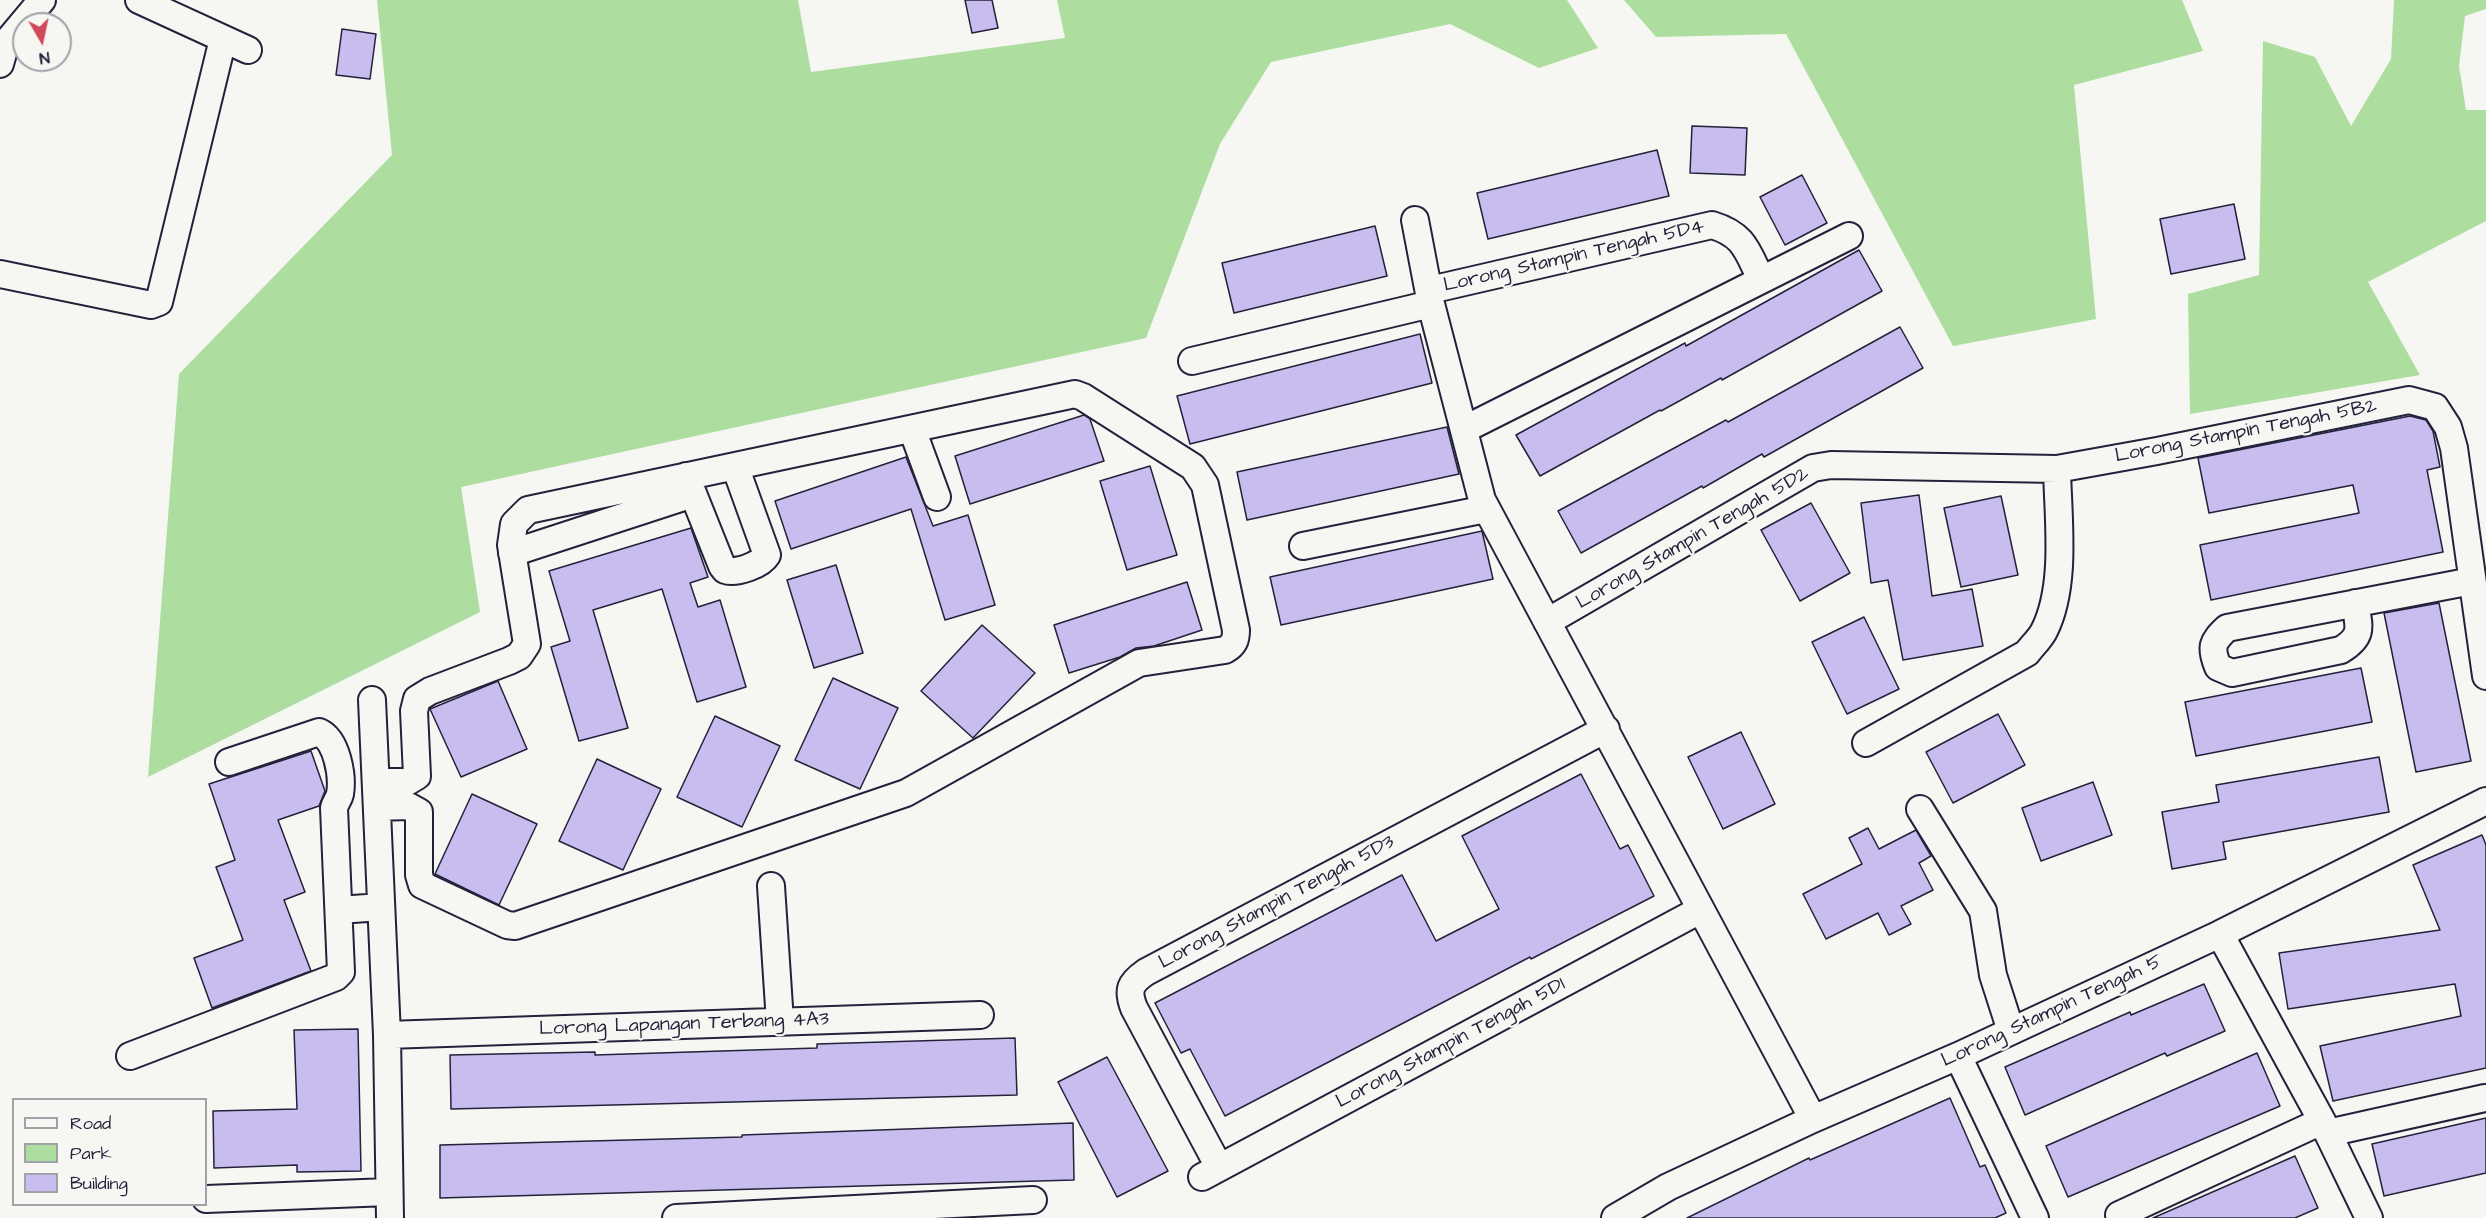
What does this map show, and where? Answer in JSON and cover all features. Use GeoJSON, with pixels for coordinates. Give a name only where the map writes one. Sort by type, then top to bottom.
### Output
{"type":"FeatureCollection","features":[{"type":"Feature","properties":{"kind":"street"},"geometry":{"type":"LineString","coordinates":[[0,64],[2,53],[11,35],[42,0]]}},
{"type":"Feature","properties":{"kind":"street"},"geometry":{"type":"LineString","coordinates":[[139,0],[248,50]]}},
{"type":"Feature","properties":{"kind":"street"},"geometry":{"type":"LineString","coordinates":[[0,274],[151,305],[159,302],[222,39]]}},
{"type":"Feature","properties":{"kind":"street"},"geometry":{"type":"LineString","coordinates":[[1415,220],[1430,297],[1482,500],[1813,1119]]}},
{"type":"Feature","properties":{"kind":"street","name":"Lorong Stampin Tengah 5D4"},"geometry":{"type":"LineString","coordinates":[[1192,361],[1712,225],[1726,229],[1741,239],[1761,279]]}},
{"type":"Feature","properties":{"kind":"street"},"geometry":{"type":"LineString","coordinates":[[1465,429],[1849,236]]}},
{"type":"Feature","properties":{"kind":"street"},"geometry":{"type":"LineString","coordinates":[[376,795],[419,812],[419,875],[422,885],[507,925],[518,926],[906,793],[1139,663],[1225,650],[1234,642],[1236,630],[1205,485],[1193,467],[1075,394],[735,466],[512,553]]}},
{"type":"Feature","properties":{"kind":"street","name":"Lorong Stampin Tengah 5B2"},"geometry":{"type":"LineString","coordinates":[[2057,469],[2409,400],[2434,407],[2448,427],[2454,448],[2472,581]]}},
{"type":"Feature","properties":{"kind":"street"},"geometry":{"type":"LineString","coordinates":[[912,429],[937,497]]}},
{"type":"Feature","properties":{"kind":"street","name":"Lorong Stampin Tengah 5D2"},"geometry":{"type":"LineString","coordinates":[[1547,622],[1813,468],[1831,465],[2057,469]]}},
{"type":"Feature","properties":{"kind":"street"},"geometry":{"type":"LineString","coordinates":[[689,485],[725,570],[733,571],[761,562],[767,555],[766,551],[735,466]]}},
{"type":"Feature","properties":{"kind":"street"},"geometry":{"type":"LineString","coordinates":[[1866,743],[2027,653],[2044,632],[2056,592],[2057,469]]}},
{"type":"Feature","properties":{"kind":"street"},"geometry":{"type":"LineString","coordinates":[[376,795],[417,776],[414,711],[417,699],[430,691],[519,656],[527,644],[512,553],[511,533],[520,515],[528,510],[689,485]]}},
{"type":"Feature","properties":{"kind":"street"},"geometry":{"type":"LineString","coordinates":[[1303,546],[1486,509]]}},
{"type":"Feature","properties":{"kind":"street"},"geometry":{"type":"LineString","coordinates":[[2355,603],[2359,630],[2355,642],[2342,650],[2232,673],[2218,667],[2212,653],[2215,639],[2227,628],[2355,603],[2472,581],[2486,676]]}},
{"type":"Feature","properties":{"kind":"street"},"geometry":{"type":"LineString","coordinates":[[372,700],[387,1035],[390,1218]]}},
{"type":"Feature","properties":{"kind":"street","name":"Lorong Stampin Tengah 5D3"},"geometry":{"type":"LineString","coordinates":[[1210,1172],[1134,1008],[1129,989],[1133,981],[1156,966],[1606,729]]}},
{"type":"Feature","properties":{"kind":"street"},"geometry":{"type":"LineString","coordinates":[[130,1056],[336,977],[342,969],[334,808],[340,794],[339,772],[333,747],[325,735],[315,732],[230,762]]}},
{"type":"Feature","properties":{"kind":"street","name":"Lorong Stampin Tengah 5"},"geometry":{"type":"LineString","coordinates":[[1615,1218],[1668,1187],[2220,934],[2486,801]]}},
{"type":"Feature","properties":{"kind":"street"},"geometry":{"type":"LineString","coordinates":[[1920,809],[1983,911],[1993,975],[2011,1031]]}},
{"type":"Feature","properties":{"kind":"street"},"geometry":{"type":"LineString","coordinates":[[771,886],[780,1022]]}},
{"type":"Feature","properties":{"kind":"street"},"geometry":{"type":"LineString","coordinates":[[339,903],[381,900]]}},
{"type":"Feature","properties":{"kind":"street","name":"Lorong Stampin Tengah 5D1"},"geometry":{"type":"LineString","coordinates":[[1210,1172],[1700,910]]}},
{"type":"Feature","properties":{"kind":"street"},"geometry":{"type":"LineString","coordinates":[[2220,934],[2325,1127],[2369,1218]]}},
{"type":"Feature","properties":{"kind":"street","name":"Lorong Lapangan Terbang 4A3"},"geometry":{"type":"LineString","coordinates":[[387,1035],[980,1015]]}},
{"type":"Feature","properties":{"kind":"street"},"geometry":{"type":"LineString","coordinates":[[1958,1056],[2035,1218]]}},
{"type":"Feature","properties":{"kind":"street"},"geometry":{"type":"LineString","coordinates":[[2119,1215],[2325,1127],[2485,1098]]}},
{"type":"Feature","properties":{"kind":"street"},"geometry":{"type":"LineString","coordinates":[[207,1199],[389,1192]]}},
{"type":"Feature","properties":{"kind":"street"},"geometry":{"type":"LineString","coordinates":[[676,1218],[1033,1200]]}},
{"type":"Feature","properties":{"kind":"green space"},"geometry":{"type":"Polygon","coordinates":[[[377,0],[798,0],[811,72],[1065,38],[1057,0],[1567,0],[1598,48],[1539,68],[1450,24],[1271,62],[1220,144],[1146,338],[461,487],[480,612],[148,777],[179,374],[392,155],[377,0]]]}},
{"type":"Feature","properties":{"kind":"green space"},"geometry":{"type":"Polygon","coordinates":[[[1624,0],[2182,0],[2203,51],[2074,85],[2096,319],[1953,346],[1786,34],[1656,37],[1624,0]]]}},
{"type":"Feature","properties":{"kind":"green space"},"geometry":{"type":"Polygon","coordinates":[[[2394,0],[2486,0],[2486,9],[2465,16],[2459,66],[2466,110],[2486,110],[2486,221],[2368,282],[2420,375],[2190,414],[2188,294],[2259,275],[2263,41],[2315,57],[2351,126],[2391,59],[2394,0]]]}},
{"type":"Feature","properties":{"kind":"building"},"geometry":{"type":"Polygon","coordinates":[[[965,0],[992,0],[998,28],[972,33],[965,0]]]}},
{"type":"Feature","properties":{"kind":"building"},"geometry":{"type":"Polygon","coordinates":[[[342,29],[376,34],[370,79],[336,75],[342,29]]]}},
{"type":"Feature","properties":{"kind":"building"},"geometry":{"type":"Polygon","coordinates":[[[1692,126],[1747,128],[1745,175],[1690,173],[1692,126]]]}},
{"type":"Feature","properties":{"kind":"building"},"geometry":{"type":"Polygon","coordinates":[[[1657,150],[1669,196],[1488,239],[1477,193],[1657,150]]]}},
{"type":"Feature","properties":{"kind":"building"},"geometry":{"type":"Polygon","coordinates":[[[1802,175],[1827,223],[1785,245],[1760,197],[1802,175]]]}},
{"type":"Feature","properties":{"kind":"building"},"geometry":{"type":"Polygon","coordinates":[[[2234,204],[2245,259],[2171,274],[2160,219],[2234,204]]]}},
{"type":"Feature","properties":{"kind":"building"},"geometry":{"type":"Polygon","coordinates":[[[1375,226],[1387,276],[1234,313],[1222,263],[1375,226]]]}},
{"type":"Feature","properties":{"kind":"building"},"geometry":{"type":"Polygon","coordinates":[[[1859,250],[1882,291],[1722,380],[1721,378],[1660,410],[1540,476],[1516,435],[1685,343],[1686,346],[1859,250]]]}},
{"type":"Feature","properties":{"kind":"building"},"geometry":{"type":"Polygon","coordinates":[[[1900,327],[1923,368],[1764,457],[1762,454],[1581,553],[1558,511],[1726,420],[1728,422],[1900,327]]]}},
{"type":"Feature","properties":{"kind":"building"},"geometry":{"type":"Polygon","coordinates":[[[1420,334],[1432,383],[1190,444],[1177,396],[1420,334]]]}},
{"type":"Feature","properties":{"kind":"building"},"geometry":{"type":"Polygon","coordinates":[[[1084,415],[1090,419],[1104,461],[970,504],[955,456],[1084,415]]]}},
{"type":"Feature","properties":{"kind":"building"},"geometry":{"type":"Polygon","coordinates":[[[2410,416],[2426,420],[2433,431],[2440,467],[2427,470],[2443,552],[2211,600],[2200,545],[2359,513],[2353,485],[2209,513],[2198,458],[2410,416]]]}},
{"type":"Feature","properties":{"kind":"building"},"geometry":{"type":"Polygon","coordinates":[[[1447,427],[1459,474],[1247,520],[1237,472],[1447,427]]]}},
{"type":"Feature","properties":{"kind":"building"},"geometry":{"type":"Polygon","coordinates":[[[906,457],[933,526],[968,515],[995,605],[945,620],[911,509],[791,549],[775,501],[906,457]]]}},
{"type":"Feature","properties":{"kind":"building"},"geometry":{"type":"Polygon","coordinates":[[[1150,466],[1177,555],[1127,570],[1100,481],[1150,466]]]}},
{"type":"Feature","properties":{"kind":"building"},"geometry":{"type":"Polygon","coordinates":[[[1919,495],[1932,596],[1972,589],[1983,646],[1903,660],[1888,580],[1871,583],[1861,503],[1919,495]]]}},
{"type":"Feature","properties":{"kind":"building"},"geometry":{"type":"Polygon","coordinates":[[[2001,496],[2018,575],[1961,587],[1944,508],[2001,496]]]}},
{"type":"Feature","properties":{"kind":"building"},"geometry":{"type":"Polygon","coordinates":[[[1811,503],[1850,573],[1800,601],[1761,530],[1811,503]]]}},
{"type":"Feature","properties":{"kind":"building"},"geometry":{"type":"Polygon","coordinates":[[[691,528],[708,577],[690,583],[698,607],[720,600],[746,687],[697,702],[662,589],[593,610],[628,728],[579,741],[551,647],[570,641],[549,571],[691,528]]]}},
{"type":"Feature","properties":{"kind":"building"},"geometry":{"type":"Polygon","coordinates":[[[1482,531],[1493,579],[1281,625],[1270,577],[1482,531]]]}},
{"type":"Feature","properties":{"kind":"building"},"geometry":{"type":"Polygon","coordinates":[[[836,565],[863,653],[814,668],[787,580],[836,565]]]}},
{"type":"Feature","properties":{"kind":"building"},"geometry":{"type":"Polygon","coordinates":[[[1187,582],[1202,630],[1154,646],[1136,648],[1120,657],[1069,673],[1054,625],[1187,582]]]}},
{"type":"Feature","properties":{"kind":"building"},"geometry":{"type":"Polygon","coordinates":[[[2439,603],[2471,761],[2416,772],[2384,613],[2439,603]]]}},
{"type":"Feature","properties":{"kind":"building"},"geometry":{"type":"Polygon","coordinates":[[[1864,617],[1899,689],[1847,714],[1812,642],[1864,617]]]}},
{"type":"Feature","properties":{"kind":"building"},"geometry":{"type":"Polygon","coordinates":[[[982,625],[1035,673],[973,738],[921,691],[982,625]]]}},
{"type":"Feature","properties":{"kind":"building"},"geometry":{"type":"Polygon","coordinates":[[[2361,668],[2372,722],[2196,756],[2185,702],[2361,668]]]}},
{"type":"Feature","properties":{"kind":"building"},"geometry":{"type":"Polygon","coordinates":[[[833,678],[898,708],[860,789],[795,760],[833,678]]]}},
{"type":"Feature","properties":{"kind":"building"},"geometry":{"type":"Polygon","coordinates":[[[498,681],[527,749],[461,777],[430,709],[498,681]]]}},
{"type":"Feature","properties":{"kind":"building"},"geometry":{"type":"Polygon","coordinates":[[[1998,714],[2025,765],[1953,803],[1926,752],[1998,714]]]}},
{"type":"Feature","properties":{"kind":"building"},"geometry":{"type":"Polygon","coordinates":[[[715,716],[780,746],[742,827],[677,797],[715,716]]]}},
{"type":"Feature","properties":{"kind":"building"},"geometry":{"type":"Polygon","coordinates":[[[1741,732],[1775,804],[1723,829],[1688,757],[1741,732]]]}},
{"type":"Feature","properties":{"kind":"building"},"geometry":{"type":"Polygon","coordinates":[[[311,751],[325,791],[319,806],[278,820],[305,892],[284,900],[311,971],[212,1008],[194,958],[243,940],[216,867],[235,860],[209,784],[311,751]]]}},
{"type":"Feature","properties":{"kind":"building"},"geometry":{"type":"Polygon","coordinates":[[[2379,757],[2389,812],[2223,842],[2226,859],[2172,869],[2162,812],[2219,802],[2216,785],[2379,757]]]}},
{"type":"Feature","properties":{"kind":"building"},"geometry":{"type":"Polygon","coordinates":[[[597,759],[661,789],[623,870],[559,841],[597,759]]]}},
{"type":"Feature","properties":{"kind":"building"},"geometry":{"type":"Polygon","coordinates":[[[1581,774],[1620,849],[1628,845],[1654,896],[1531,959],[1530,957],[1225,1116],[1190,1049],[1181,1053],[1155,1003],[1402,875],[1436,941],[1499,909],[1462,836],[1581,774]]]}},
{"type":"Feature","properties":{"kind":"building"},"geometry":{"type":"Polygon","coordinates":[[[2093,782],[2112,835],[2041,861],[2022,808],[2093,782]]]}},
{"type":"Feature","properties":{"kind":"building"},"geometry":{"type":"Polygon","coordinates":[[[472,794],[537,824],[499,905],[435,874],[472,794]]]}},
{"type":"Feature","properties":{"kind":"building"},"geometry":{"type":"Polygon","coordinates":[[[1868,828],[1879,849],[1916,830],[1931,856],[1919,863],[1933,890],[1901,906],[1911,924],[1889,935],[1878,913],[1826,939],[1803,894],[1862,864],[1849,838],[1868,828]]]}},
{"type":"Feature","properties":{"kind":"building"},"geometry":{"type":"Polygon","coordinates":[[[2482,835],[2486,845],[2486,1068],[2333,1101],[2320,1046],[2461,1016],[2455,984],[2288,1009],[2279,953],[2440,930],[2413,865],[2482,835]]]}},
{"type":"Feature","properties":{"kind":"building"},"geometry":{"type":"Polygon","coordinates":[[[2204,984],[2225,1031],[2167,1056],[2165,1053],[2025,1115],[2005,1067],[2130,1012],[2131,1015],[2204,984]]]}},
{"type":"Feature","properties":{"kind":"building"},"geometry":{"type":"Polygon","coordinates":[[[358,1029],[361,1171],[297,1172],[297,1165],[214,1168],[213,1111],[297,1109],[294,1030],[358,1029]]]}},
{"type":"Feature","properties":{"kind":"building"},"geometry":{"type":"Polygon","coordinates":[[[1015,1038],[1017,1095],[451,1109],[450,1055],[595,1052],[595,1055],[817,1048],[817,1044],[1015,1038]]]}},
{"type":"Feature","properties":{"kind":"building"},"geometry":{"type":"Polygon","coordinates":[[[2257,1053],[2280,1106],[2068,1197],[2046,1146],[2257,1053]]]}},
{"type":"Feature","properties":{"kind":"building"},"geometry":{"type":"Polygon","coordinates":[[[1107,1057],[1168,1171],[1117,1197],[1058,1082],[1107,1057]]]}},
{"type":"Feature","properties":{"kind":"building"},"geometry":{"type":"Polygon","coordinates":[[[1950,1098],[1980,1167],[1985,1165],[2006,1213],[1995,1218],[1687,1218],[1809,1158],[1810,1160],[1950,1098]]]}},
{"type":"Feature","properties":{"kind":"building"},"geometry":{"type":"Polygon","coordinates":[[[2486,1118],[2486,1173],[2384,1196],[2372,1144],[2486,1118]]]}},
{"type":"Feature","properties":{"kind":"building"},"geometry":{"type":"Polygon","coordinates":[[[1073,1123],[1074,1180],[440,1198],[440,1145],[742,1137],[742,1135],[1073,1123]]]}},
{"type":"Feature","properties":{"kind":"building"},"geometry":{"type":"Polygon","coordinates":[[[2295,1156],[2318,1208],[2295,1218],[2153,1218],[2295,1156]]]}}]}
